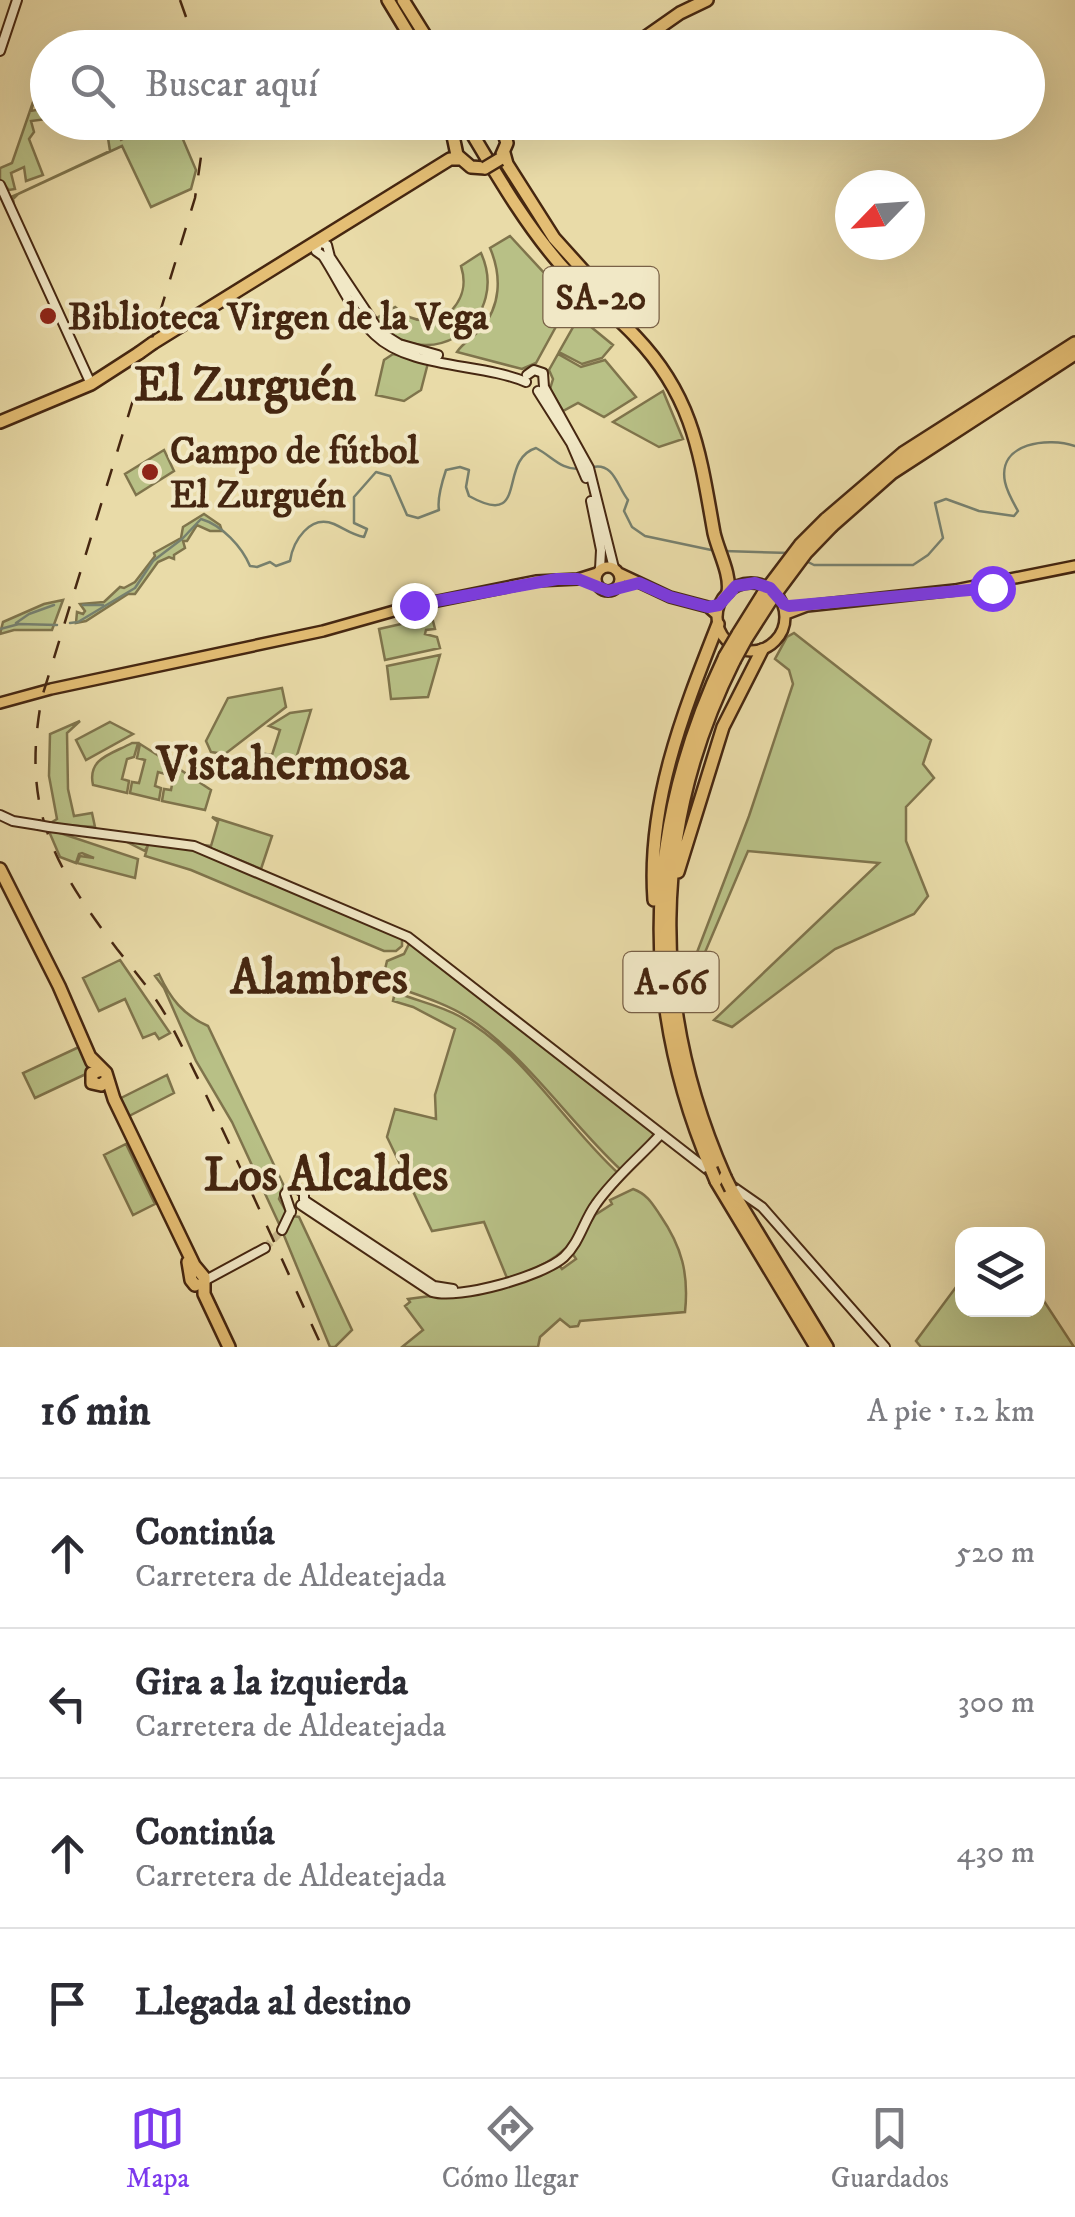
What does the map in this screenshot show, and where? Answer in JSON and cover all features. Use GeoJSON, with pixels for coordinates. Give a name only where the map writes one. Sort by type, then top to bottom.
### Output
{"type":"FeatureCollection","features":[{"type":"Feature","properties":{"kind":"highway"},"geometry":{"type":"LineString","coordinates":[[384,0],[403,30]]}},
{"type":"Feature","properties":{"kind":"highway"},"geometry":{"type":"LineString","coordinates":[[400,0],[419,30]]}},
{"type":"Feature","properties":{"kind":"highway"},"geometry":{"type":"LineString","coordinates":[[651,30],[676,10],[706,0]]}},
{"type":"Feature","properties":{"kind":"highway"},"geometry":{"type":"LineString","coordinates":[[658,30],[706,0]]}},
{"type":"Feature","properties":{"kind":"highway"},"geometry":{"type":"LineString","coordinates":[[654,30],[676,10]]}},
{"type":"Feature","properties":{"kind":"highway"},"geometry":{"type":"LineString","coordinates":[[456,154],[457,140]]}},
{"type":"Feature","properties":{"kind":"highway","name":"SA-20"},"geometry":{"type":"LineString","coordinates":[[469,140],[571,276],[620,317]]}},
{"type":"Feature","properties":{"kind":"highway","name":"SA-20"},"geometry":{"type":"LineString","coordinates":[[484,140],[548,242],[620,317],[653,356],[676,392],[699,446],[709,482],[728,592]]}},
{"type":"Feature","properties":{"kind":"highway"},"geometry":{"type":"LineString","coordinates":[[504,140],[502,156],[554,238],[620,317]]}},
{"type":"Feature","properties":{"kind":"highway"},"geometry":{"type":"LineString","coordinates":[[456,154],[471,167],[483,168],[490,174],[546,257],[620,317]]}},
{"type":"Feature","properties":{"kind":"highway"},"geometry":{"type":"LineString","coordinates":[[153,342],[324,242],[456,154]]}},
{"type":"Feature","properties":{"kind":"highway"},"geometry":{"type":"LineString","coordinates":[[483,168],[502,156]]}},
{"type":"Feature","properties":{"kind":"highway"},"geometry":{"type":"LineString","coordinates":[[0,419],[139,351],[291,254],[324,242]]}},
{"type":"Feature","properties":{"kind":"highway","name":"A-66"},"geometry":{"type":"LineString","coordinates":[[816,1347],[721,1179],[682,1092],[663,998],[660,898],[668,832],[695,724],[742,636],[776,603],[829,523],[903,453],[1075,343]]}},
{"type":"Feature","properties":{"kind":"highway","name":"A-66"},"geometry":{"type":"LineString","coordinates":[[829,523],[892,472],[1075,354]]}},
{"type":"Feature","properties":{"kind":"highway","name":"SA-20"},"geometry":{"type":"LineString","coordinates":[[721,550],[733,578],[742,584]]}},
{"type":"Feature","properties":{"kind":"highway"},"geometry":{"type":"LineString","coordinates":[[663,998],[653,880],[656,816],[684,714],[718,615]]}},
{"type":"Feature","properties":{"kind":"highway"},"geometry":{"type":"LineString","coordinates":[[676,1021],[672,908],[681,858],[723,727],[762,650]]}},
{"type":"Feature","properties":{"kind":"highway","name":"A-66"},"geometry":{"type":"LineString","coordinates":[[729,659],[704,727],[677,832],[669,916],[676,1021],[691,1088],[721,1179],[827,1347]]}},
{"type":"Feature","properties":{"kind":"highway"},"geometry":{"type":"LineString","coordinates":[[2,875],[201,1280],[230,1347]]}},
{"type":"Feature","properties":{"kind":"main road"},"geometry":{"type":"LineString","coordinates":[[0,51],[21,0]]}},
{"type":"Feature","properties":{"kind":"main road"},"geometry":{"type":"LineString","coordinates":[[0,185],[87,378]]}},
{"type":"Feature","properties":{"kind":"main road"},"geometry":{"type":"LineString","coordinates":[[291,254],[324,242],[366,326],[383,342],[405,352],[526,378]]}},
{"type":"Feature","properties":{"kind":"main road"},"geometry":{"type":"LineString","coordinates":[[526,378],[534,370],[543,373],[541,389],[582,457],[606,563],[618,586]]}},
{"type":"Feature","properties":{"kind":"main road"},"geometry":{"type":"LineString","coordinates":[[526,378],[530,389],[541,389]]}},
{"type":"Feature","properties":{"kind":"main road"},"geometry":{"type":"LineString","coordinates":[[578,579],[606,563]]}},
{"type":"Feature","properties":{"kind":"main road"},"geometry":{"type":"LineString","coordinates":[[606,563],[670,597],[708,607],[718,615],[725,639],[735,648],[762,650],[780,636],[776,603],[765,585],[742,584],[728,592],[718,615]]}},
{"type":"Feature","properties":{"kind":"main road"},"geometry":{"type":"LineString","coordinates":[[598,585],[606,563]]}},
{"type":"Feature","properties":{"kind":"main road"},"geometry":{"type":"LineString","coordinates":[[776,603],[807,606],[992,588],[1075,569]]}},
{"type":"Feature","properties":{"kind":"main road"},"geometry":{"type":"LineString","coordinates":[[955,590],[1075,569]]}},
{"type":"Feature","properties":{"kind":"main road"},"geometry":{"type":"LineString","coordinates":[[1039,578],[1064,576],[1075,569]]}},
{"type":"Feature","properties":{"kind":"main road"},"geometry":{"type":"LineString","coordinates":[[1026,577],[1063,572]]}},
{"type":"Feature","properties":{"kind":"main road"},"geometry":{"type":"LineString","coordinates":[[0,703],[343,626],[454,597],[546,580],[578,579],[608,591],[639,583]]}},
{"type":"Feature","properties":{"kind":"main road"},"geometry":{"type":"LineString","coordinates":[[399,610],[471,594]]}},
{"type":"Feature","properties":{"kind":"main road"},"geometry":{"type":"LineString","coordinates":[[414,605],[433,605],[454,597]]}},
{"type":"Feature","properties":{"kind":"main road"},"geometry":{"type":"LineString","coordinates":[[212,655],[324,634],[343,626]]}},
{"type":"Feature","properties":{"kind":"main road"},"geometry":{"type":"LineString","coordinates":[[248,647],[268,646]]}},
{"type":"Feature","properties":{"kind":"main road"},"geometry":{"type":"LineString","coordinates":[[0,814],[14,822],[194,846],[408,937],[693,1162],[762,1207],[885,1347]]}},
{"type":"Feature","properties":{"kind":"main road"},"geometry":{"type":"LineString","coordinates":[[282,1230],[296,1206],[438,1288],[508,1281],[565,1256],[598,1202],[660,1135]]}},
{"type":"Feature","properties":{"kind":"main road"},"geometry":{"type":"LineString","coordinates":[[201,1280],[264,1248]]}},
{"type":"Feature","properties":{"kind":"green space"},"geometry":{"type":"Polygon","coordinates":[[[30,111],[29,139],[43,175],[26,181],[24,167],[11,173],[15,189],[9,190],[0,180],[0,168],[12,163],[30,111]]]}},
{"type":"Feature","properties":{"kind":"green space"},"geometry":{"type":"Polygon","coordinates":[[[108,140],[183,140],[196,170],[191,189],[151,207],[122,146],[18,194],[110,151],[108,140]]]}},
{"type":"Feature","properties":{"kind":"green space"},"geometry":{"type":"Polygon","coordinates":[[[510,236],[570,301],[536,363],[522,369],[457,352],[480,330],[492,311],[498,280],[490,248],[510,236]]]}},
{"type":"Feature","properties":{"kind":"green space"},"geometry":{"type":"Polygon","coordinates":[[[481,253],[487,276],[486,298],[477,318],[461,335],[448,314],[462,292],[461,266],[481,253]]]}},
{"type":"Feature","properties":{"kind":"green space"},"geometry":{"type":"Polygon","coordinates":[[[395,307],[418,320],[444,316],[456,337],[423,345],[402,340],[375,319],[395,307]]]}},
{"type":"Feature","properties":{"kind":"green space"},"geometry":{"type":"Polygon","coordinates":[[[576,322],[583,326],[585,322],[613,345],[602,358],[582,364],[559,352],[576,322]]]}},
{"type":"Feature","properties":{"kind":"green space"},"geometry":{"type":"Polygon","coordinates":[[[393,354],[428,363],[421,390],[404,401],[376,395],[384,360],[393,354]]]}},
{"type":"Feature","properties":{"kind":"green space"},"geometry":{"type":"Polygon","coordinates":[[[558,354],[581,367],[605,360],[636,397],[604,417],[578,403],[563,411],[550,389],[553,379],[549,370],[558,354]]]}},
{"type":"Feature","properties":{"kind":"green space"},"geometry":{"type":"Polygon","coordinates":[[[663,391],[683,439],[659,447],[613,422],[663,391]]]}},
{"type":"Feature","properties":{"kind":"green space","name":"Campo de fútbol El Zurguén"},"geometry":{"type":"Polygon","coordinates":[[[164,450],[174,471],[136,495],[125,474],[164,450]]]}},
{"type":"Feature","properties":{"kind":"green space"},"geometry":{"type":"Polygon","coordinates":[[[204,514],[222,531],[197,525],[187,541],[183,541],[185,548],[174,559],[158,562],[135,594],[128,594],[86,621],[76,623],[77,612],[85,611],[80,604],[104,602],[120,587],[135,582],[154,553],[181,538],[183,527],[204,514]]]}},
{"type":"Feature","properties":{"kind":"green space"},"geometry":{"type":"Polygon","coordinates":[[[63,600],[52,630],[0,634],[3,622],[63,600]]]}},
{"type":"Feature","properties":{"kind":"green space"},"geometry":{"type":"Polygon","coordinates":[[[432,617],[435,629],[426,630],[425,634],[437,637],[440,648],[385,660],[379,629],[432,617]]]}},
{"type":"Feature","properties":{"kind":"green space"},"geometry":{"type":"Polygon","coordinates":[[[794,633],[931,740],[923,764],[934,778],[906,807],[906,841],[928,896],[914,914],[835,949],[732,1027],[714,1020],[879,863],[748,851],[689,990],[688,976],[749,816],[793,684],[789,670],[775,659],[787,637],[794,633]]]}},
{"type":"Feature","properties":{"kind":"green space"},"geometry":{"type":"Polygon","coordinates":[[[440,655],[428,697],[391,699],[387,666],[440,655]]]}},
{"type":"Feature","properties":{"kind":"green space"},"geometry":{"type":"Polygon","coordinates":[[[282,688],[286,707],[225,754],[211,752],[206,741],[228,698],[282,688]]]}},
{"type":"Feature","properties":{"kind":"green space"},"geometry":{"type":"Polygon","coordinates":[[[311,710],[290,778],[260,768],[265,754],[272,755],[280,730],[269,726],[290,713],[311,710]]]}},
{"type":"Feature","properties":{"kind":"green space"},"geometry":{"type":"Polygon","coordinates":[[[80,721],[67,733],[68,789],[74,816],[92,813],[95,827],[49,824],[57,819],[49,776],[50,734],[80,721]]]}},
{"type":"Feature","properties":{"kind":"green space"},"geometry":{"type":"Polygon","coordinates":[[[110,722],[133,734],[86,760],[76,740],[110,722]]]}},
{"type":"Feature","properties":{"kind":"green space"},"geometry":{"type":"Polygon","coordinates":[[[138,743],[134,757],[127,759],[122,779],[129,781],[127,793],[93,785],[97,763],[138,743]]]}},
{"type":"Feature","properties":{"kind":"green space"},"geometry":{"type":"Polygon","coordinates":[[[140,744],[167,761],[165,774],[158,772],[155,786],[161,788],[159,800],[130,793],[132,782],[139,783],[145,760],[137,758],[140,744]]]}},
{"type":"Feature","properties":{"kind":"green space"},"geometry":{"type":"Polygon","coordinates":[[[170,763],[211,790],[205,810],[162,801],[164,789],[171,790],[173,779],[167,774],[170,763]]]}},
{"type":"Feature","properties":{"kind":"green space"},"geometry":{"type":"Polygon","coordinates":[[[212,817],[272,836],[261,869],[203,845],[211,846],[218,822],[212,817]]]}},
{"type":"Feature","properties":{"kind":"green space"},"geometry":{"type":"Polygon","coordinates":[[[48,829],[138,859],[135,878],[77,863],[80,856],[94,858],[82,853],[79,854],[76,863],[60,857],[48,829]]]}},
{"type":"Feature","properties":{"kind":"green space"},"geometry":{"type":"Polygon","coordinates":[[[121,839],[200,851],[402,938],[402,946],[396,951],[384,951],[191,870],[145,856],[148,845],[145,851],[121,839]]]}},
{"type":"Feature","properties":{"kind":"green space"},"geometry":{"type":"Polygon","coordinates":[[[417,943],[653,1132],[653,1140],[621,1170],[528,1069],[488,1032],[447,1006],[382,982],[387,961],[404,954],[409,944],[417,943]]]}},
{"type":"Feature","properties":{"kind":"green space"},"geometry":{"type":"Polygon","coordinates":[[[120,960],[170,1033],[159,1039],[155,1033],[143,1038],[125,999],[99,1011],[83,978],[120,960]]]}},
{"type":"Feature","properties":{"kind":"green space"},"geometry":{"type":"Polygon","coordinates":[[[159,974],[178,1005],[208,1026],[284,1186],[279,1199],[287,1213],[280,1226],[232,1122],[196,1061],[155,976],[159,974]]]}},
{"type":"Feature","properties":{"kind":"green space"},"geometry":{"type":"Polygon","coordinates":[[[395,992],[451,1012],[482,1031],[524,1069],[619,1174],[575,1239],[547,1262],[507,1278],[484,1222],[432,1231],[387,1137],[395,1109],[436,1119],[435,1095],[455,1029],[393,1001],[395,992]]]}},
{"type":"Feature","properties":{"kind":"green space"},"geometry":{"type":"Polygon","coordinates":[[[79,1047],[89,1066],[86,1074],[35,1098],[23,1073],[79,1047]]]}},
{"type":"Feature","properties":{"kind":"green space"},"geometry":{"type":"Polygon","coordinates":[[[167,1075],[174,1093],[127,1117],[119,1099],[167,1075]]]}},
{"type":"Feature","properties":{"kind":"green space"},"geometry":{"type":"Polygon","coordinates":[[[126,1144],[155,1204],[133,1215],[104,1155],[126,1144]]]}},
{"type":"Feature","properties":{"kind":"green space"},"geometry":{"type":"Polygon","coordinates":[[[633,1189],[652,1203],[679,1250],[685,1273],[685,1312],[580,1321],[578,1326],[570,1327],[560,1319],[540,1337],[538,1347],[402,1347],[423,1330],[405,1306],[410,1302],[408,1299],[491,1288],[559,1265],[562,1269],[576,1259],[572,1253],[595,1215],[612,1204],[610,1200],[633,1189]]]}},
{"type":"Feature","properties":{"kind":"green space"},"geometry":{"type":"Polygon","coordinates":[[[292,1216],[299,1217],[352,1330],[335,1347],[330,1347],[283,1233],[292,1216]]]}},
{"type":"Feature","properties":{"kind":"green space"},"geometry":{"type":"Polygon","coordinates":[[[955,1288],[955,1317],[1045,1317],[1045,1303],[1074,1347],[921,1347],[916,1341],[955,1288]]]}},
{"type":"Feature","properties":{"kind":"waterway"},"geometry":{"type":"LineString","coordinates":[[806,561],[814,565],[913,565],[943,538],[935,503],[946,499],[979,511],[1014,516],[1018,511],[1005,482],[1009,458],[1039,443],[1075,446]]}},
{"type":"Feature","properties":{"kind":"waterway"},"geometry":{"type":"LineString","coordinates":[[70,623],[135,588],[153,561],[201,519],[230,538],[250,566],[270,562],[276,566],[290,561],[299,538],[317,523],[334,524],[364,537],[367,529],[354,523],[354,497],[376,472],[390,476],[407,515],[418,518],[439,510],[446,470],[469,470],[469,496],[500,505],[507,499],[524,455],[536,448],[562,465],[580,469]]}},
{"type":"Feature","properties":{"kind":"waterway"},"geometry":{"type":"LineString","coordinates":[[593,467],[606,468],[614,477],[628,500],[624,511],[632,527],[645,536],[716,551]]}},
{"type":"Feature","properties":{"kind":"waterway"},"geometry":{"type":"LineString","coordinates":[[724,551],[790,553]]}},
{"type":"Feature","properties":{"kind":"waterway"},"geometry":{"type":"LineString","coordinates":[[16,623],[54,605]]}},
{"type":"Feature","properties":{"kind":"waterway"},"geometry":{"type":"LineString","coordinates":[[83,605],[103,605]]}},
{"type":"Feature","properties":{"kind":"waterway"},"geometry":{"type":"LineString","coordinates":[[0,629],[19,624],[57,625]]}},
{"type":"Feature","properties":{"kind":"tunnel"},"geometry":{"type":"LineString","coordinates":[[265,1248],[282,1230]]}},
{"type":"Feature","properties":{"kind":"railway"},"geometry":{"type":"LineString","coordinates":[[180,0],[191,30]]}},
{"type":"Feature","properties":{"kind":"railway"},"geometry":{"type":"LineString","coordinates":[[203,140],[195,198],[42,697],[36,771],[39,803],[59,861],[75,889],[170,1023],[322,1347]]}},
{"type":"Feature","properties":{"kind":"place","name":"Biblioteca Virgen de la Vega"},"geometry":{"type":"Point","coordinates":[48,316]}},
{"type":"Feature","properties":{"kind":"place","name":"Campo de fútbol El Zurguén"},"geometry":{"type":"Point","coordinates":[150,472]}},
{"type":"Feature","properties":{"kind":"district","name":"El Zurguén"},"geometry":{"type":"Point","coordinates":[245,383]}},
{"type":"Feature","properties":{"kind":"district","name":"Vistahermosa"},"geometry":{"type":"Point","coordinates":[283,762]}},
{"type":"Feature","properties":{"kind":"district","name":"Alambres"},"geometry":{"type":"Point","coordinates":[319,976]}},
{"type":"Feature","properties":{"kind":"district","name":"Los Alcaldes"},"geometry":{"type":"Point","coordinates":[326,1173]}},
{"type":"Feature","properties":{"kind":"route"},"geometry":{"type":"LineString","coordinates":[[414,605],[557,579],[578,579],[608,591],[639,583],[670,597],[708,607],[719,605],[736,586],[750,582],[770,588],[789,606],[992,588]]}}]}
